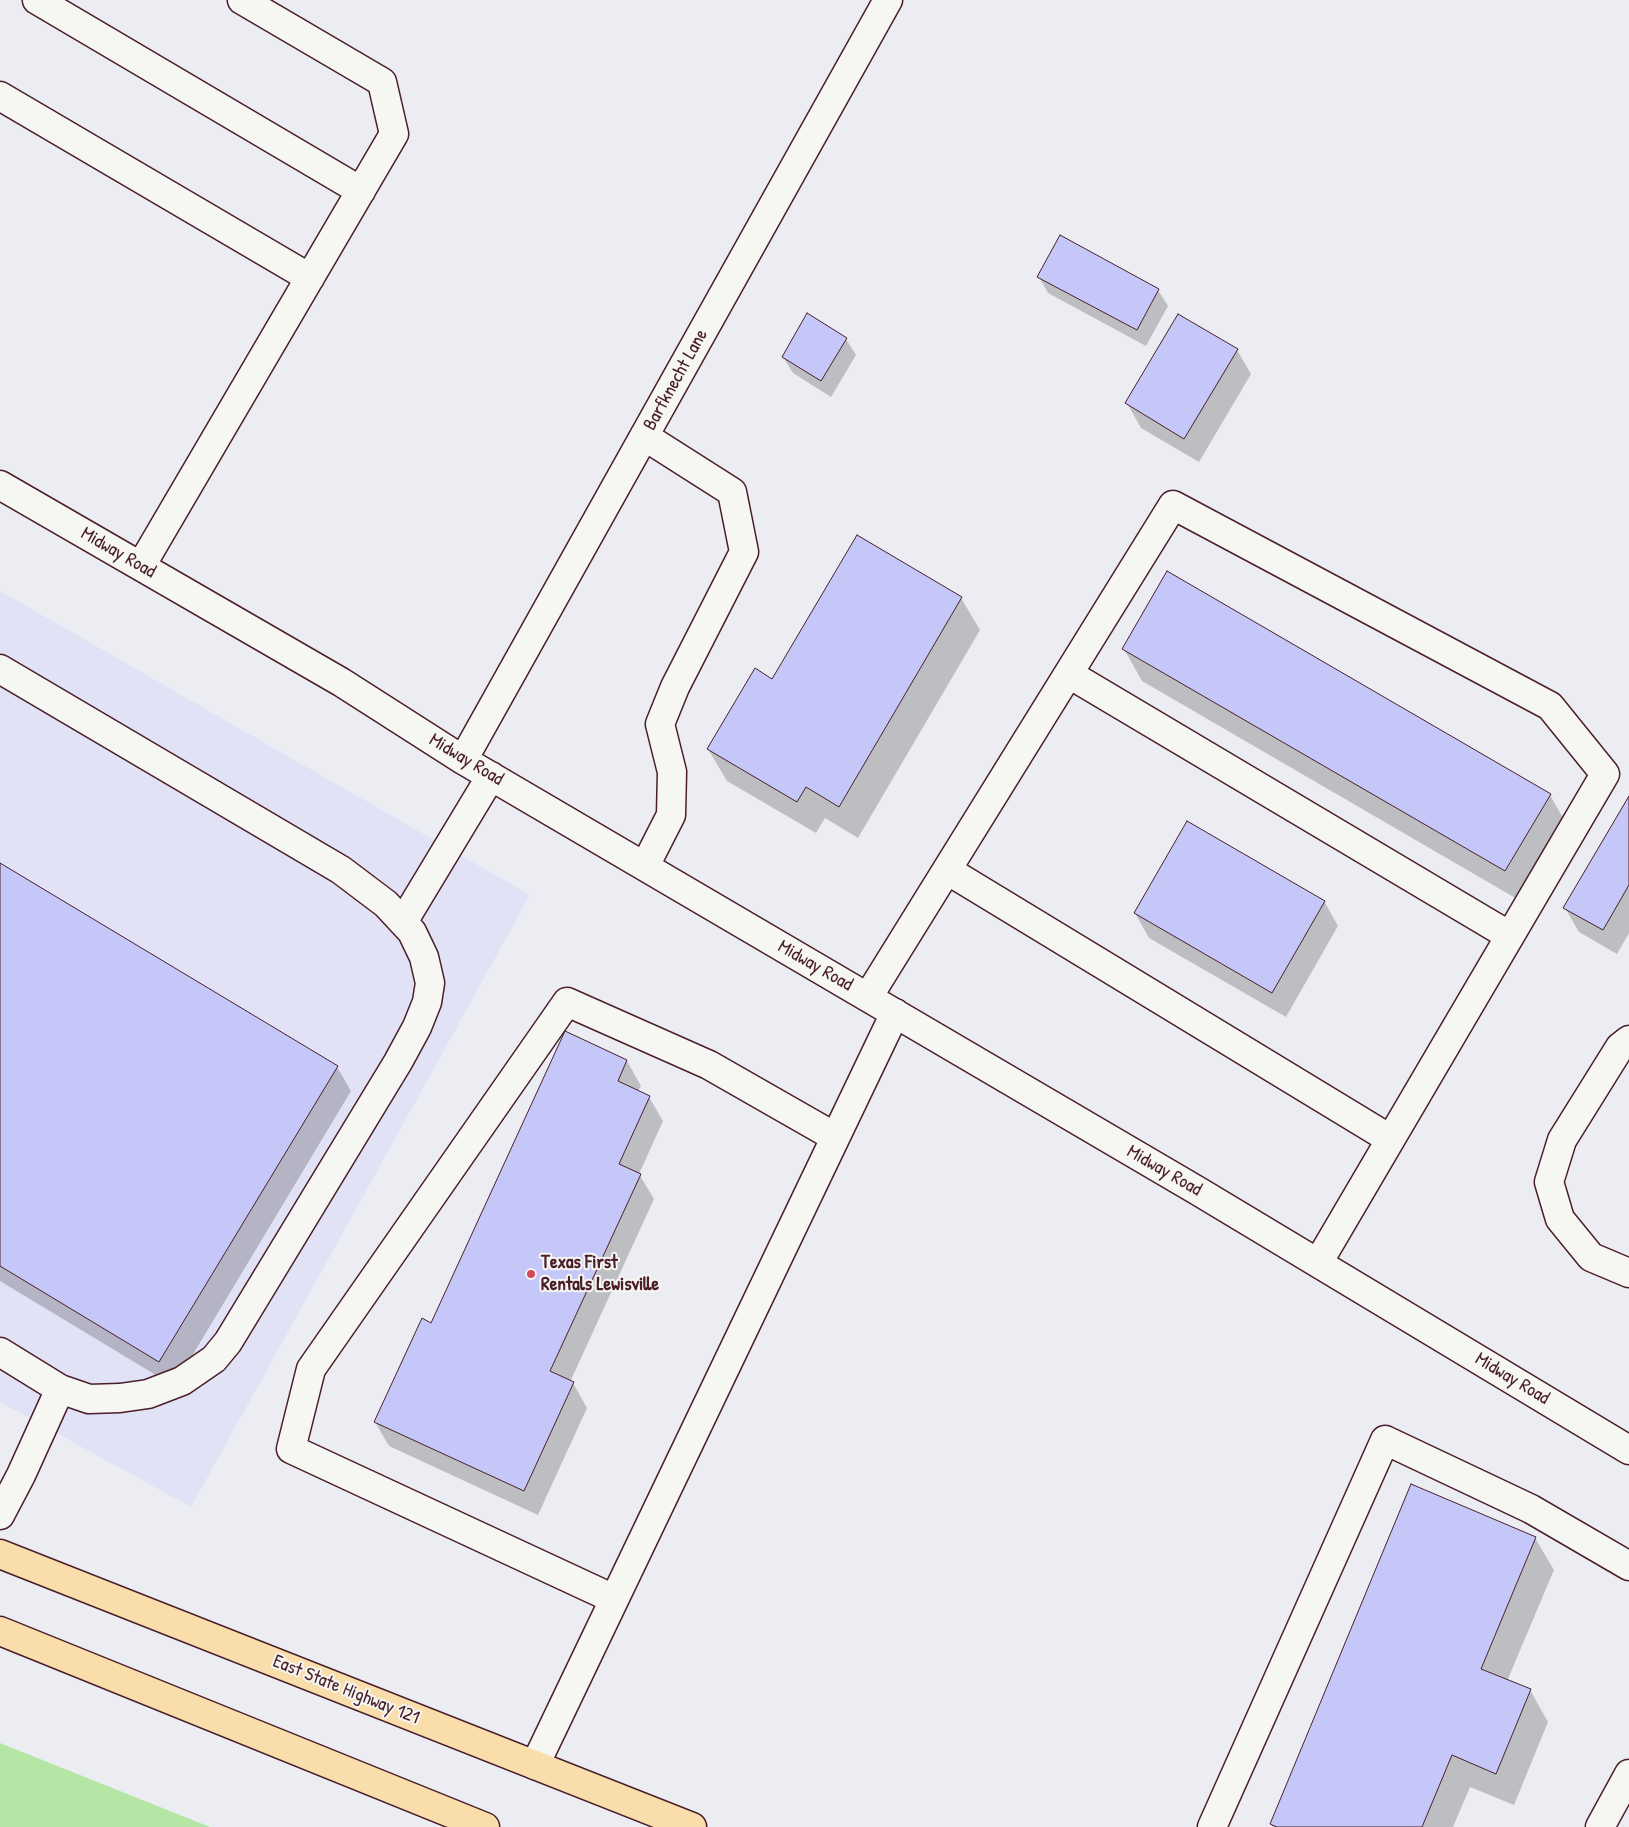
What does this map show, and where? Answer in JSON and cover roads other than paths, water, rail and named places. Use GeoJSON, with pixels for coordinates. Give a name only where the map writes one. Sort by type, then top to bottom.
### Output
{"type":"FeatureCollection","features":[{"type":"Feature","properties":{"kind":"main road","name":"East State Highway 121"},"geometry":{"type":"LineString","coordinates":[[0,1554],[692,1827]]}},
{"type":"Feature","properties":{"kind":"main road"},"geometry":{"type":"LineString","coordinates":[[0,1632],[486,1827]]}},
{"type":"Feature","properties":{"kind":"street"},"geometry":{"type":"LineString","coordinates":[[37,0],[361,191]]}},
{"type":"Feature","properties":{"kind":"street"},"geometry":{"type":"LineString","coordinates":[[142,566],[394,134],[382,82],[242,0]]}},
{"type":"Feature","properties":{"kind":"street","name":"Barfknecht Lane"},"geometry":{"type":"LineString","coordinates":[[463,760],[888,0]]}},
{"type":"Feature","properties":{"kind":"street"},"geometry":{"type":"LineString","coordinates":[[0,96],[310,278]]}},
{"type":"Feature","properties":{"kind":"street"},"geometry":{"type":"LineString","coordinates":[[644,436],[732,492],[744,552],[675,687],[660,724],[672,772],[671,815],[645,866]]}},
{"type":"Feature","properties":{"kind":"street","name":"Midway Road"},"geometry":{"type":"LineString","coordinates":[[0,485],[341,682],[463,760],[1318,1263],[1629,1450]]}},
{"type":"Feature","properties":{"kind":"street"},"geometry":{"type":"LineString","coordinates":[[868,997],[1173,505],[1550,706],[1605,774],[1318,1263]]}},
{"type":"Feature","properties":{"kind":"street"},"geometry":{"type":"LineString","coordinates":[[0,669],[342,870],[386,904],[412,932],[424,957],[430,983],[427,1002],[398,1062],[228,1342],[214,1359],[182,1381],[148,1394],[120,1398],[89,1399],[60,1388],[0,1352]]}},
{"type":"Feature","properties":{"kind":"street"},"geometry":{"type":"LineString","coordinates":[[1069,674],[1510,936]]}},
{"type":"Feature","properties":{"kind":"street"},"geometry":{"type":"LineString","coordinates":[[403,922],[492,776]]}},
{"type":"Feature","properties":{"kind":"street"},"geometry":{"type":"LineString","coordinates":[[947,870],[1390,1139]]}},
{"type":"Feature","properties":{"kind":"street"},"geometry":{"type":"LineString","coordinates":[[614,1599],[291,1449],[311,1369],[567,1002],[709,1065],[835,1138]]}},
{"type":"Feature","properties":{"kind":"street"},"geometry":{"type":"LineString","coordinates":[[535,1765],[895,1013]]}},
{"type":"Feature","properties":{"kind":"street"},"geometry":{"type":"LineString","coordinates":[[1629,1040],[1620,1046],[1562,1140],[1549,1182],[1560,1219],[1591,1257],[1629,1273]]}},
{"type":"Feature","properties":{"kind":"street"},"geometry":{"type":"LineString","coordinates":[[0,1515],[21,1475],[60,1388]]}},
{"type":"Feature","properties":{"kind":"street"},"geometry":{"type":"LineString","coordinates":[[1212,1827],[1385,1440],[1531,1509],[1629,1566]]}},
{"type":"Feature","properties":{"kind":"street"},"geometry":{"type":"LineString","coordinates":[[1600,1827],[1629,1775]]}},
{"type":"Feature","properties":{"kind":"place","name":"Texas First Rentals Lewisville"},"geometry":{"type":"Point","coordinates":[531,1274]}}]}
